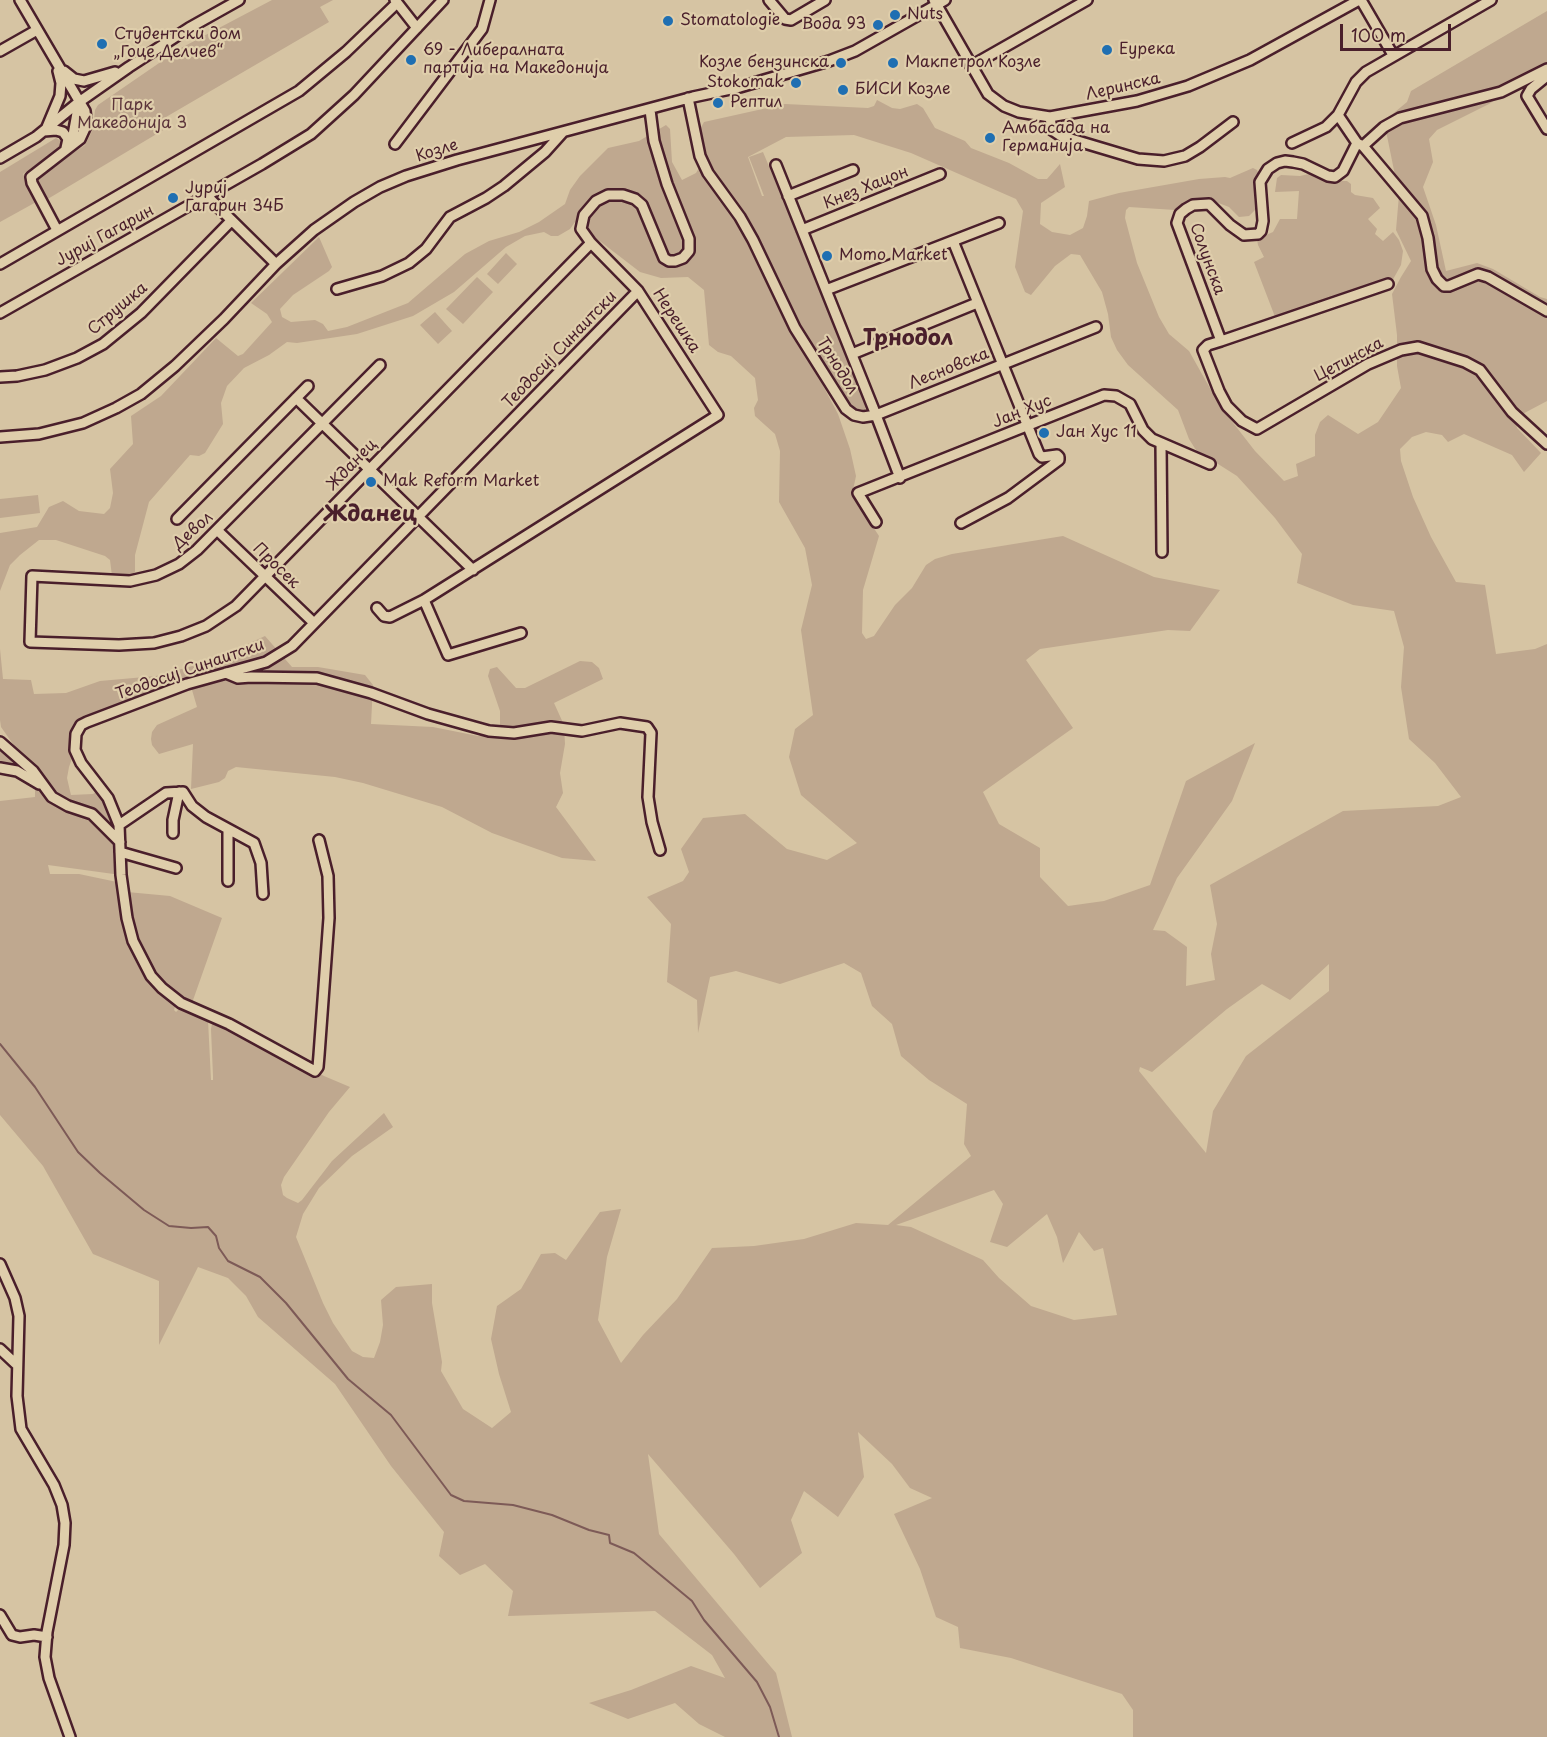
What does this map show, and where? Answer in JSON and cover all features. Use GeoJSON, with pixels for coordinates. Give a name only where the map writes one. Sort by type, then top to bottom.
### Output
{"type":"FeatureCollection","features":[{"type":"Feature","properties":{"kind":"street"},"geometry":{"type":"LineString","coordinates":[[20,0],[79,102],[75,132],[67,150]]}},
{"type":"Feature","properties":{"kind":"street"},"geometry":{"type":"LineString","coordinates":[[0,158],[44,131],[79,102],[129,67],[189,28],[239,0]]}},
{"type":"Feature","properties":{"kind":"street","name":"Јуриј Гагарин"},"geometry":{"type":"LineString","coordinates":[[0,313],[290,148],[324,124],[443,0]]}},
{"type":"Feature","properties":{"kind":"street"},"geometry":{"type":"LineString","coordinates":[[395,144],[482,29],[490,0]]}},
{"type":"Feature","properties":{"kind":"street"},"geometry":{"type":"LineString","coordinates":[[769,0],[785,19],[791,20],[825,0]]}},
{"type":"Feature","properties":{"kind":"street"},"geometry":{"type":"LineString","coordinates":[[971,66],[1087,0]]}},
{"type":"Feature","properties":{"kind":"street"},"geometry":{"type":"LineString","coordinates":[[1360,0],[1393,55]]}},
{"type":"Feature","properties":{"kind":"street","name":"Леринска"},"geometry":{"type":"LineString","coordinates":[[938,2],[988,94],[995,101],[1019,112],[1050,117],[1137,101],[1188,86],[1250,60],[1360,0]]}},
{"type":"Feature","properties":{"kind":"street"},"geometry":{"type":"LineString","coordinates":[[1292,143],[1334,120],[1361,76],[1393,55],[1491,0]]}},
{"type":"Feature","properties":{"kind":"street"},"geometry":{"type":"LineString","coordinates":[[396,1],[417,28]]}},
{"type":"Feature","properties":{"kind":"street","name":"Јуриј Гагарин"},"geometry":{"type":"LineString","coordinates":[[0,264],[299,91],[346,52],[396,1]]}},
{"type":"Feature","properties":{"kind":"street","name":"Козле"},"geometry":{"type":"LineString","coordinates":[[0,437],[39,434],[83,423],[141,394],[193,349],[276,264],[333,215],[380,187],[457,160],[688,98],[740,87],[829,61],[855,51],[938,2]]}},
{"type":"Feature","properties":{"kind":"street"},"geometry":{"type":"LineString","coordinates":[[0,51],[37,30]]}},
{"type":"Feature","properties":{"kind":"street"},"geometry":{"type":"LineString","coordinates":[[56,63],[74,79],[84,81],[98,79],[129,67]]}},
{"type":"Feature","properties":{"kind":"street"},"geometry":{"type":"LineString","coordinates":[[44,131],[60,96],[61,84],[56,63]]}},
{"type":"Feature","properties":{"kind":"street"},"geometry":{"type":"LineString","coordinates":[[1360,145],[1400,118],[1501,92],[1547,69]]}},
{"type":"Feature","properties":{"kind":"street"},"geometry":{"type":"LineString","coordinates":[[1547,76],[1531,89],[1527,96],[1547,129]]}},
{"type":"Feature","properties":{"kind":"street","name":"Трнодол"},"geometry":{"type":"LineString","coordinates":[[688,98],[700,156],[708,173],[740,217],[753,240],[795,328],[846,409],[854,415],[863,417],[876,415],[776,165]]}},
{"type":"Feature","properties":{"kind":"street","name":"Нерешка"},"geometry":{"type":"LineString","coordinates":[[377,608],[384,616],[390,617],[424,600],[718,414],[638,291],[582,231],[583,218],[597,201],[608,195],[617,194],[630,197],[642,205],[664,258],[675,261],[683,258],[689,251],[689,239],[667,184],[654,141],[650,110]]}},
{"type":"Feature","properties":{"kind":"street"},"geometry":{"type":"LineString","coordinates":[[1050,117],[1052,130],[1061,136],[1138,159],[1164,161],[1175,159],[1192,151],[1233,122]]}},
{"type":"Feature","properties":{"kind":"street"},"geometry":{"type":"LineString","coordinates":[[1334,120],[1360,145],[1422,216],[1428,238],[1432,269],[1444,286],[1478,274],[1488,277],[1547,311]]}},
{"type":"Feature","properties":{"kind":"street"},"geometry":{"type":"LineString","coordinates":[[44,131],[56,130],[66,134],[67,150]]}},
{"type":"Feature","properties":{"kind":"street"},"geometry":{"type":"LineString","coordinates":[[337,289],[382,276],[409,263],[426,249],[450,218],[504,186],[545,152],[563,132]]}},
{"type":"Feature","properties":{"kind":"street","name":"Солунска"},"geometry":{"type":"LineString","coordinates":[[1221,341],[1180,234],[1177,223],[1180,214],[1193,205],[1209,204],[1244,235],[1258,234],[1263,221],[1260,182],[1268,169],[1277,163],[1293,162],[1335,177],[1343,171],[1360,145]]}},
{"type":"Feature","properties":{"kind":"street","name":"Јуриј Гагарин"},"geometry":{"type":"LineString","coordinates":[[57,230],[31,177],[67,150]]}},
{"type":"Feature","properties":{"kind":"street"},"geometry":{"type":"LineString","coordinates":[[788,196],[853,170]]}},
{"type":"Feature","properties":{"kind":"street","name":"Кнез Хацон"},"geometry":{"type":"LineString","coordinates":[[802,230],[940,174]]}},
{"type":"Feature","properties":{"kind":"street"},"geometry":{"type":"LineString","coordinates":[[207,196],[276,264]]}},
{"type":"Feature","properties":{"kind":"street","name":"Струшка"},"geometry":{"type":"LineString","coordinates":[[0,377],[45,370],[77,358],[103,344],[141,313],[231,221]]}},
{"type":"Feature","properties":{"kind":"street"},"geometry":{"type":"LineString","coordinates":[[826,290],[999,224]]}},
{"type":"Feature","properties":{"kind":"street"},"geometry":{"type":"LineString","coordinates":[[952,241],[1042,458],[1057,455],[1059,460],[1008,498],[961,523]]}},
{"type":"Feature","properties":{"kind":"street","name":"Жданец"},"geometry":{"type":"LineString","coordinates":[[30,642],[119,645],[154,643],[206,626],[236,606],[591,243]]}},
{"type":"Feature","properties":{"kind":"street"},"geometry":{"type":"LineString","coordinates":[[1221,341],[1389,284]]}},
{"type":"Feature","properties":{"kind":"street","name":"Теодосиј Синаитски"},"geometry":{"type":"LineString","coordinates":[[319,840],[328,876],[329,918],[318,1067],[315,1071],[229,1024],[181,1003],[158,984],[143,962],[130,931],[124,898],[119,825],[108,798],[78,757],[75,741],[78,729],[87,722],[187,684],[266,662],[292,646],[638,291]]}},
{"type":"Feature","properties":{"kind":"street"},"geometry":{"type":"LineString","coordinates":[[852,354],[977,303]]}},
{"type":"Feature","properties":{"kind":"street","name":"Лесновска"},"geometry":{"type":"LineString","coordinates":[[876,415],[1096,327]]}},
{"type":"Feature","properties":{"kind":"street","name":"Цетинска"},"geometry":{"type":"LineString","coordinates":[[1221,341],[1208,345],[1203,350],[1219,391],[1227,406],[1242,421],[1257,429],[1368,364],[1401,350],[1418,347],[1465,362],[1480,370],[1512,412],[1547,444]]}},
{"type":"Feature","properties":{"kind":"street","name":"Девол"},"geometry":{"type":"LineString","coordinates":[[30,642],[32,576],[130,581],[156,575],[179,564],[197,550],[380,365]]}},
{"type":"Feature","properties":{"kind":"street","name":"Девол"},"geometry":{"type":"LineString","coordinates":[[177,519],[308,386]]}},
{"type":"Feature","properties":{"kind":"street","name":"Јан Хус"},"geometry":{"type":"LineString","coordinates":[[876,522],[858,493],[1104,395],[1116,396],[1130,404],[1147,435],[1210,464]]}},
{"type":"Feature","properties":{"kind":"street"},"geometry":{"type":"LineString","coordinates":[[296,398],[473,570]]}},
{"type":"Feature","properties":{"kind":"street"},"geometry":{"type":"LineString","coordinates":[[876,415],[900,478]]}},
{"type":"Feature","properties":{"kind":"street"},"geometry":{"type":"LineString","coordinates":[[1161,443],[1162,552]]}},
{"type":"Feature","properties":{"kind":"street","name":"Просек"},"geometry":{"type":"LineString","coordinates":[[217,530],[314,623]]}},
{"type":"Feature","properties":{"kind":"street"},"geometry":{"type":"LineString","coordinates":[[424,600],[448,655],[522,633]]}},
{"type":"Feature","properties":{"kind":"street"},"geometry":{"type":"LineString","coordinates":[[226,673],[238,678],[252,676],[317,678],[489,731],[514,733],[551,727],[582,731],[620,723],[647,728],[651,733],[648,797],[660,850]]}},
{"type":"Feature","properties":{"kind":"street"},"geometry":{"type":"LineString","coordinates":[[0,741],[33,771],[44,788],[56,800],[92,814],[120,847],[176,868]]}},
{"type":"Feature","properties":{"kind":"street"},"geometry":{"type":"LineString","coordinates":[[0,768],[16,771],[44,788]]}},
{"type":"Feature","properties":{"kind":"street"},"geometry":{"type":"LineString","coordinates":[[173,833],[173,820],[179,792]]}},
{"type":"Feature","properties":{"kind":"street"},"geometry":{"type":"LineString","coordinates":[[119,825],[166,793],[183,792],[192,806],[206,817],[254,843],[261,864],[263,894]]}},
{"type":"Feature","properties":{"kind":"street"},"geometry":{"type":"LineString","coordinates":[[228,830],[228,881]]}},
{"type":"Feature","properties":{"kind":"street"},"geometry":{"type":"LineString","coordinates":[[0,1264],[15,1298],[19,1316],[17,1396],[21,1429],[54,1485],[62,1505],[65,1523],[64,1545],[45,1657],[49,1678],[70,1737]]}},
{"type":"Feature","properties":{"kind":"street"},"geometry":{"type":"LineString","coordinates":[[0,1349],[17,1365]]}},
{"type":"Feature","properties":{"kind":"street"},"geometry":{"type":"LineString","coordinates":[[0,1615],[8,1631],[16,1637],[34,1635],[47,1637]]}},
{"type":"Feature","properties":{"kind":"green space","name":"Парк Македонија 3"},"geometry":{"type":"Polygon","coordinates":[[[272,0],[333,0],[320,7],[329,22],[166,117],[170,126],[46,200],[36,183],[37,177],[85,145],[93,129],[95,110],[98,105],[181,48],[272,0]]]}},
{"type":"Feature","properties":{"kind":"green space"},"geometry":{"type":"Polygon","coordinates":[[[1547,11],[1547,64],[1489,104],[1437,130],[1429,139],[1433,162],[1423,187],[1436,225],[1446,271],[1477,263],[1493,269],[1547,299],[1547,401],[1515,418],[1517,428],[1541,453],[1524,472],[1512,455],[1464,434],[1448,442],[1442,435],[1426,432],[1412,437],[1400,449],[1401,461],[1413,497],[1431,537],[1456,582],[1485,585],[1496,654],[1535,649],[1547,644],[1547,1737],[1133,1737],[1133,1710],[1122,1694],[1011,1658],[960,1648],[958,1627],[936,1617],[920,1569],[894,1514],[932,1498],[910,1488],[892,1464],[858,1432],[864,1477],[838,1517],[804,1491],[791,1520],[802,1553],[760,1588],[734,1554],[648,1454],[659,1534],[776,1673],[792,1737],[725,1737],[699,1724],[675,1703],[628,1719],[589,1703],[631,1690],[691,1666],[725,1678],[712,1655],[655,1611],[508,1616],[513,1591],[485,1564],[460,1575],[439,1556],[444,1532],[391,1466],[335,1384],[258,1317],[246,1296],[228,1278],[198,1267],[159,1345],[159,1281],[93,1254],[43,1166],[0,1115],[0,801],[35,797],[35,781],[0,768],[0,742],[23,758],[1,727],[0,649],[3,679],[31,680],[34,694],[66,693],[100,681],[156,676],[211,661],[265,636],[292,667],[318,667],[365,675],[373,685],[371,724],[433,727],[478,736],[493,735],[500,728],[500,711],[488,676],[490,669],[497,667],[516,688],[525,688],[580,661],[592,662],[599,668],[603,679],[554,703],[564,725],[565,744],[560,773],[563,793],[556,807],[596,861],[562,858],[492,833],[442,807],[335,777],[236,767],[228,771],[225,778],[219,782],[191,789],[193,744],[159,754],[152,745],[151,739],[152,732],[157,725],[197,707],[190,683],[81,725],[67,778],[71,795],[93,794],[99,790],[113,809],[121,875],[48,865],[50,874],[79,874],[117,882],[127,934],[161,992],[176,1004],[174,1010],[176,1012],[181,1007],[208,1020],[211,1080],[213,1080],[211,1029],[213,1018],[324,1076],[350,1087],[329,1112],[284,1177],[281,1185],[283,1195],[287,1198],[298,1203],[302,1200],[332,1161],[384,1113],[393,1127],[352,1156],[319,1188],[303,1214],[296,1237],[333,1323],[352,1351],[363,1357],[374,1358],[380,1342],[383,1325],[381,1300],[396,1287],[432,1284],[432,1303],[442,1362],[441,1371],[463,1409],[492,1428],[511,1412],[491,1339],[497,1306],[521,1289],[541,1254],[555,1253],[566,1260],[600,1212],[621,1209],[607,1257],[598,1320],[621,1363],[643,1335],[677,1299],[712,1248],[754,1246],[804,1239],[856,1223],[888,1225],[971,1156],[964,1144],[967,1104],[929,1080],[901,1056],[892,1024],[872,1006],[861,973],[844,963],[780,984],[736,971],[710,977],[698,1033],[697,1000],[667,982],[671,924],[647,897],[683,881],[689,872],[681,849],[703,818],[745,814],[787,849],[827,860],[857,843],[801,795],[789,757],[795,729],[813,715],[801,630],[812,585],[805,548],[779,502],[780,451],[775,434],[755,416],[754,408],[758,400],[755,378],[731,356],[718,352],[709,345],[704,290],[688,277],[661,278],[640,272],[575,222],[570,229],[558,236],[551,236],[544,232],[525,236],[506,247],[454,292],[413,316],[357,334],[297,343],[287,342],[269,355],[244,368],[227,386],[221,403],[223,424],[205,453],[199,456],[190,455],[149,502],[135,555],[135,572],[129,577],[112,576],[110,560],[105,556],[56,540],[39,540],[10,565],[0,591],[0,533],[37,527],[49,507],[63,501],[79,511],[104,514],[110,508],[113,493],[110,469],[133,444],[131,416],[161,396],[216,338],[238,356],[243,354],[272,322],[267,314],[251,303],[319,237],[332,267],[293,295],[280,309],[282,317],[291,322],[315,320],[323,324],[328,331],[347,327],[408,303],[465,254],[489,241],[519,232],[539,222],[565,204],[570,190],[580,176],[608,148],[639,141],[666,125],[670,129],[672,162],[682,180],[696,173],[702,163],[698,133],[704,122],[785,104],[868,108],[874,106],[877,100],[892,108],[900,109],[917,104],[923,108],[935,128],[965,141],[971,148],[1009,163],[1038,179],[1047,179],[1060,164],[1065,187],[1041,203],[1040,224],[1052,232],[1070,235],[1083,228],[1089,201],[1119,193],[1199,179],[1230,178],[1253,168],[1257,170],[1260,176],[1254,193],[1255,210],[1249,216],[1239,217],[1229,207],[1208,199],[1175,210],[1129,207],[1125,218],[1137,263],[1159,317],[1169,334],[1189,351],[1220,406],[1255,451],[1284,481],[1298,476],[1296,464],[1315,456],[1315,435],[1320,422],[1328,415],[1358,434],[1378,422],[1401,388],[1397,366],[1397,335],[1392,294],[1411,261],[1396,230],[1399,195],[1384,121],[1407,102],[1411,91],[1547,11]],[[854,135],[786,137],[748,157],[762,196],[764,196],[749,157],[763,152],[868,404],[864,411],[857,412],[851,408],[813,351],[820,380],[838,414],[850,449],[856,476],[852,495],[879,536],[863,590],[862,633],[866,639],[874,636],[895,605],[912,588],[926,565],[935,559],[952,554],[1063,536],[1154,577],[1220,590],[1190,631],[1168,630],[1040,649],[1026,660],[1073,728],[983,792],[999,824],[1040,848],[1040,877],[1068,906],[1104,901],[1150,885],[1186,781],[1255,743],[1232,801],[1177,878],[1153,930],[1165,931],[1187,947],[1186,986],[1215,980],[1211,954],[1217,924],[1210,885],[1343,811],[1438,806],[1461,797],[1435,763],[1409,739],[1401,687],[1404,647],[1394,611],[1353,605],[1297,583],[1302,554],[1275,518],[1237,476],[1196,450],[1189,439],[1178,410],[1128,365],[1117,350],[1111,337],[1102,292],[1080,255],[1071,254],[1055,266],[1031,295],[1025,292],[1015,267],[1023,211],[1016,199],[911,153],[854,135]],[[1329,964],[1290,1000],[1262,984],[1227,1009],[1152,1072],[1140,1067],[1139,1071],[1206,1153],[1213,1111],[1246,1056],[1329,991],[1329,964]],[[994,1190],[896,1225],[911,1227],[983,1260],[999,1278],[1031,1306],[1074,1320],[1117,1315],[1103,1248],[1094,1251],[1079,1232],[1063,1263],[1057,1237],[1047,1214],[1007,1247],[990,1242],[1003,1204],[994,1190]]]}},
{"type":"Feature","properties":{"kind":"green space"},"geometry":{"type":"Polygon","coordinates":[[[56,138],[61,141],[62,146],[23,174],[38,201],[0,222],[0,172],[56,138]]]}},
{"type":"Feature","properties":{"kind":"green space"},"geometry":{"type":"Polygon","coordinates":[[[1313,173],[1336,181],[1347,181],[1351,184],[1351,192],[1355,195],[1373,198],[1380,208],[1368,219],[1377,229],[1375,234],[1383,241],[1393,232],[1399,240],[1403,251],[1401,265],[1391,283],[1277,322],[1254,262],[1264,257],[1257,239],[1273,232],[1280,219],[1297,219],[1299,191],[1275,192],[1277,178],[1281,175],[1300,176],[1313,173]]]}},
{"type":"Feature","properties":{"kind":"green space"},"geometry":{"type":"Polygon","coordinates":[[[506,253],[517,264],[498,284],[487,274],[506,253]]]}},
{"type":"Feature","properties":{"kind":"green space"},"geometry":{"type":"Polygon","coordinates":[[[477,277],[493,292],[463,324],[446,309],[477,277]]]}},
{"type":"Feature","properties":{"kind":"green space"},"geometry":{"type":"Polygon","coordinates":[[[435,312],[452,331],[438,344],[420,325],[435,312]]]}},
{"type":"Feature","properties":{"kind":"green space"},"geometry":{"type":"Polygon","coordinates":[[[38,495],[40,513],[0,518],[0,499],[38,495]]]}},
{"type":"Feature","properties":{"kind":"green space"},"geometry":{"type":"Polygon","coordinates":[[[127,892],[170,896],[222,918],[192,1003],[175,994],[156,976],[139,946],[133,929],[127,892]]]}},
{"type":"Feature","properties":{"kind":"waterway"},"geometry":{"type":"LineString","coordinates":[[0,1044],[35,1087],[78,1152],[144,1210],[169,1226],[208,1227],[216,1236],[219,1248],[228,1261],[260,1277],[286,1303],[348,1379],[391,1415],[451,1495],[464,1501],[513,1505],[552,1515],[589,1530],[609,1535],[610,1543],[634,1553],[692,1601],[704,1620],[757,1682],[770,1707],[779,1737]]}},
{"type":"Feature","properties":{"kind":"place","name":"Nuts"},"geometry":{"type":"Point","coordinates":[895,15]}},
{"type":"Feature","properties":{"kind":"place","name":"Stomatologie"},"geometry":{"type":"Point","coordinates":[668,21]}},
{"type":"Feature","properties":{"kind":"place","name":"Вода 93"},"geometry":{"type":"Point","coordinates":[878,25]}},
{"type":"Feature","properties":{"kind":"place","name":"Студентски дом „Гоце Делчев“"},"geometry":{"type":"Point","coordinates":[102,44]}},
{"type":"Feature","properties":{"kind":"place","name":"Еурека"},"geometry":{"type":"Point","coordinates":[1107,50]}},
{"type":"Feature","properties":{"kind":"place","name":"69 - Либералната партија на Македонија"},"geometry":{"type":"Point","coordinates":[411,60]}},
{"type":"Feature","properties":{"kind":"place","name":"Козле бензинска"},"geometry":{"type":"Point","coordinates":[841,63]}},
{"type":"Feature","properties":{"kind":"place","name":"Макпетрол Козле"},"geometry":{"type":"Point","coordinates":[893,63]}},
{"type":"Feature","properties":{"kind":"place","name":"Stokomak"},"geometry":{"type":"Point","coordinates":[796,83]}},
{"type":"Feature","properties":{"kind":"place","name":"БИСИ Козле"},"geometry":{"type":"Point","coordinates":[843,90]}},
{"type":"Feature","properties":{"kind":"place","name":"Рептил"},"geometry":{"type":"Point","coordinates":[718,103]}},
{"type":"Feature","properties":{"kind":"place","name":"Амбасада на Германија"},"geometry":{"type":"Point","coordinates":[990,138]}},
{"type":"Feature","properties":{"kind":"place","name":"Јуриј Гагарин 34Б"},"geometry":{"type":"Point","coordinates":[173,198]}},
{"type":"Feature","properties":{"kind":"place","name":"Momo Market"},"geometry":{"type":"Point","coordinates":[827,256]}},
{"type":"Feature","properties":{"kind":"place","name":"Јан Хус 11"},"geometry":{"type":"Point","coordinates":[1044,433]}},
{"type":"Feature","properties":{"kind":"place","name":"Mak Reform Market"},"geometry":{"type":"Point","coordinates":[371,482]}},
{"type":"Feature","properties":{"kind":"district","name":"Трнодол"},"geometry":{"type":"Point","coordinates":[908,339]}},
{"type":"Feature","properties":{"kind":"district","name":"Жданец"},"geometry":{"type":"Point","coordinates":[370,515]}}]}
